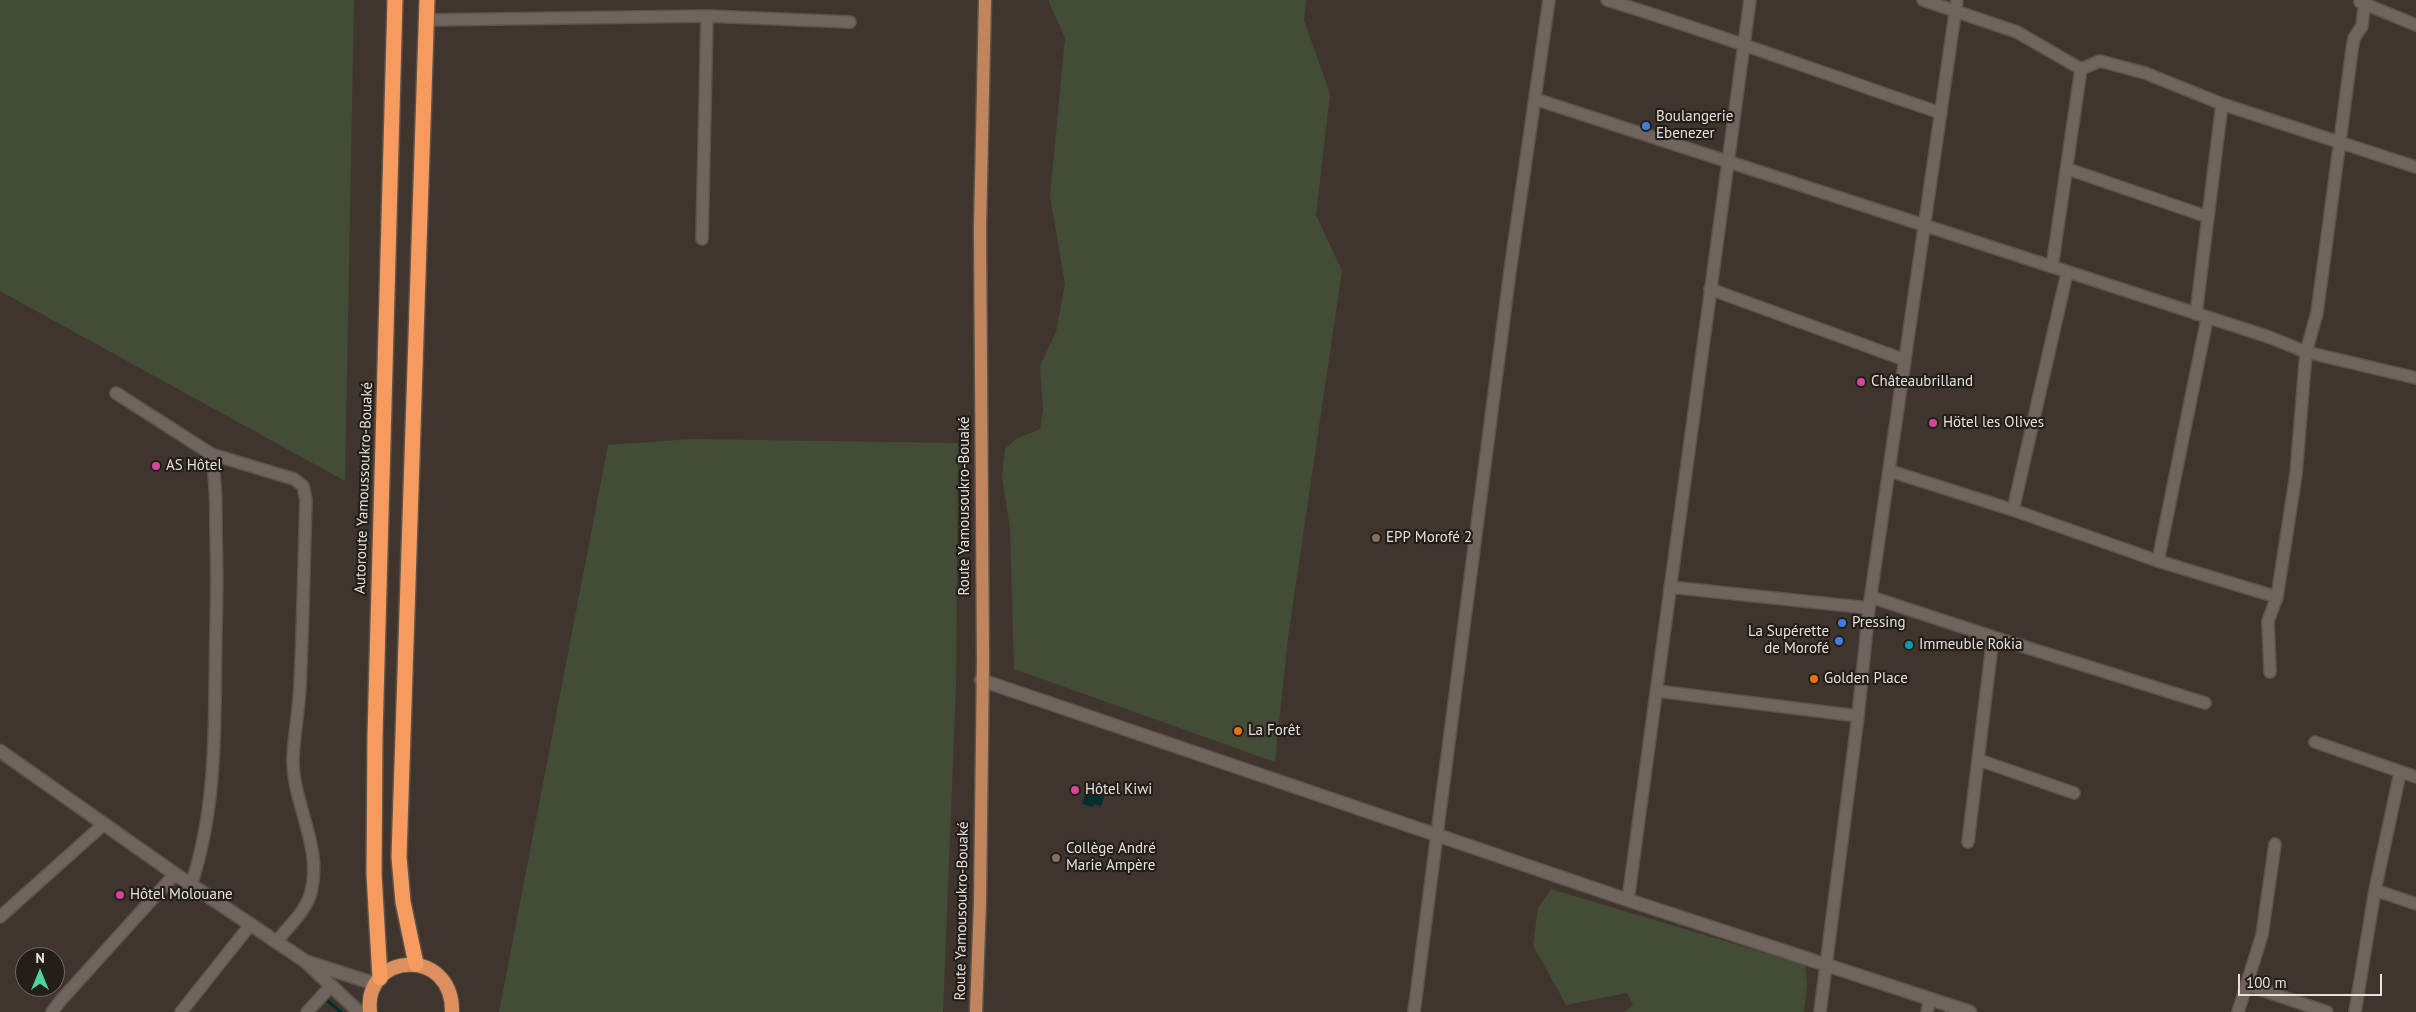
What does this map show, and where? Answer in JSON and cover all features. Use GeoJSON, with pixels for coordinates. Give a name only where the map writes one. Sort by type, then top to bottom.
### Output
{"type":"FeatureCollection","features":[{"type":"Feature","properties":{"kind":"highway","name":"Autoroute Yamoussoukro-Bouaké"},"geometry":{"type":"LineString","coordinates":[[378,981],[374,874],[375,735],[395,0]]}},
{"type":"Feature","properties":{"kind":"highway"},"geometry":{"type":"LineString","coordinates":[[416,964],[403,902],[399,857],[427,0]]}},
{"type":"Feature","properties":{"kind":"highway"},"geometry":{"type":"LineString","coordinates":[[370,1012],[369,1003],[378,981],[390,969],[403,964],[416,964],[429,968],[440,976],[448,987],[453,1008]]}},
{"type":"Feature","properties":{"kind":"main road","name":"Route Yamousoukro-Bouaké"},"geometry":{"type":"LineString","coordinates":[[976,1012],[981,680],[980,229],[985,0]]}},
{"type":"Feature","properties":{"kind":"street"},"geometry":{"type":"LineString","coordinates":[[1414,1012],[1510,271],[1549,0]]}},
{"type":"Feature","properties":{"kind":"street"},"geometry":{"type":"LineString","coordinates":[[1607,0],[1694,27],[1744,46],[1941,113]]}},
{"type":"Feature","properties":{"kind":"street"},"geometry":{"type":"LineString","coordinates":[[1628,900],[1750,0]]}},
{"type":"Feature","properties":{"kind":"street"},"geometry":{"type":"LineString","coordinates":[[1923,0],[1956,6],[2017,32],[2082,69]]}},
{"type":"Feature","properties":{"kind":"street"},"geometry":{"type":"LineString","coordinates":[[2270,672],[2268,621],[2277,596],[2296,474],[2306,352],[2317,314],[2354,38],[2362,26],[2363,2],[2416,25]]}},
{"type":"Feature","properties":{"kind":"street"},"geometry":{"type":"LineString","coordinates":[[1820,1012],[1858,716],[1870,602],[1956,6]]}},
{"type":"Feature","properties":{"kind":"street"},"geometry":{"type":"LineString","coordinates":[[426,20],[708,16],[850,22]]}},
{"type":"Feature","properties":{"kind":"street"},"geometry":{"type":"LineString","coordinates":[[702,239],[708,16]]}},
{"type":"Feature","properties":{"kind":"street"},"geometry":{"type":"LineString","coordinates":[[2082,69],[2100,61],[2145,73],[2222,104],[2339,140],[2416,167]]}},
{"type":"Feature","properties":{"kind":"street"},"geometry":{"type":"LineString","coordinates":[[2052,268],[2082,69]]}},
{"type":"Feature","properties":{"kind":"street"},"geometry":{"type":"LineString","coordinates":[[1535,99],[1727,163],[2269,337],[2306,352],[2416,378]]}},
{"type":"Feature","properties":{"kind":"street"},"geometry":{"type":"LineString","coordinates":[[2158,561],[2201,316],[2208,217],[2222,104]]}},
{"type":"Feature","properties":{"kind":"street"},"geometry":{"type":"LineString","coordinates":[[2068,169],[2208,217]]}},
{"type":"Feature","properties":{"kind":"street"},"geometry":{"type":"LineString","coordinates":[[2013,510],[2067,273]]}},
{"type":"Feature","properties":{"kind":"street"},"geometry":{"type":"LineString","coordinates":[[1710,289],[1905,360]]}},
{"type":"Feature","properties":{"kind":"street"},"geometry":{"type":"LineString","coordinates":[[116,393],[211,454],[294,479],[303,486],[306,500],[300,688],[293,759],[296,788],[313,851],[314,869],[311,892],[306,904],[277,941]]}},
{"type":"Feature","properties":{"kind":"street"},"geometry":{"type":"LineString","coordinates":[[192,885],[201,856],[208,821],[214,750],[217,596],[215,475],[211,454]]}},
{"type":"Feature","properties":{"kind":"street"},"geometry":{"type":"LineString","coordinates":[[1890,471],[2013,510],[2158,561],[2277,596]]}},
{"type":"Feature","properties":{"kind":"street"},"geometry":{"type":"LineString","coordinates":[[1670,587],[1870,602],[1993,637],[2205,702]]}},
{"type":"Feature","properties":{"kind":"street"},"geometry":{"type":"LineString","coordinates":[[1968,842],[1993,637]]}},
{"type":"Feature","properties":{"kind":"street"},"geometry":{"type":"LineString","coordinates":[[981,680],[1628,900],[1970,1012]]}},
{"type":"Feature","properties":{"kind":"street"},"geometry":{"type":"LineString","coordinates":[[1657,691],[1858,716]]}},
{"type":"Feature","properties":{"kind":"street"},"geometry":{"type":"LineString","coordinates":[[2315,742],[2416,777]]}},
{"type":"Feature","properties":{"kind":"street"},"geometry":{"type":"LineString","coordinates":[[0,750],[175,874],[305,961],[359,1012]]}},
{"type":"Feature","properties":{"kind":"street"},"geometry":{"type":"LineString","coordinates":[[1979,760],[2074,793]]}},
{"type":"Feature","properties":{"kind":"street"},"geometry":{"type":"LineString","coordinates":[[2354,1012],[2375,890],[2400,773]]}},
{"type":"Feature","properties":{"kind":"street"},"geometry":{"type":"LineString","coordinates":[[0,917],[104,824]]}},
{"type":"Feature","properties":{"kind":"street"},"geometry":{"type":"LineString","coordinates":[[2238,1012],[2262,935],[2274,844]]}},
{"type":"Feature","properties":{"kind":"street"},"geometry":{"type":"LineString","coordinates":[[52,1012],[175,874]]}},
{"type":"Feature","properties":{"kind":"street"},"geometry":{"type":"LineString","coordinates":[[2375,890],[2416,904]]}},
{"type":"Feature","properties":{"kind":"street"},"geometry":{"type":"LineString","coordinates":[[181,1012],[251,924]]}},
{"type":"Feature","properties":{"kind":"street"},"geometry":{"type":"LineString","coordinates":[[305,961],[378,981]]}},
{"type":"Feature","properties":{"kind":"street"},"geometry":{"type":"LineString","coordinates":[[2247,985],[2327,1012]]}},
{"type":"Feature","properties":{"kind":"street"},"geometry":{"type":"LineString","coordinates":[[307,1012],[331,986]]}},
{"type":"Feature","properties":{"kind":"street"},"geometry":{"type":"LineString","coordinates":[[1927,1012],[1930,999]]}},
{"type":"Feature","properties":{"kind":"green space"},"geometry":{"type":"Polygon","coordinates":[[[0,0],[354,0],[345,481],[0,291],[0,0]]]}},
{"type":"Feature","properties":{"kind":"green space"},"geometry":{"type":"Polygon","coordinates":[[[1048,0],[1306,0],[1304,20],[1330,94],[1316,215],[1342,271],[1288,637],[1275,762],[1014,669],[1010,529],[1002,477],[1005,449],[1016,439],[1040,429],[1043,410],[1040,366],[1056,332],[1065,284],[1050,196],[1065,38],[1048,0]]]}},
{"type":"Feature","properties":{"kind":"green space"},"geometry":{"type":"Polygon","coordinates":[[[692,439],[958,443],[956,686],[943,1012],[499,1012],[608,445],[692,439]]]}},
{"type":"Feature","properties":{"kind":"green space"},"geometry":{"type":"Polygon","coordinates":[[[1551,889],[1805,965],[1807,984],[1804,1012],[1624,1012],[1633,1005],[1627,993],[1566,1005],[1533,945],[1538,908],[1551,889]]]}},
{"type":"Feature","properties":{"kind":"water"},"geometry":{"type":"Polygon","coordinates":[[[1087,789],[1105,795],[1101,806],[1094,804],[1092,807],[1082,804],[1087,789]]]}},
{"type":"Feature","properties":{"kind":"waterway"},"geometry":{"type":"LineString","coordinates":[[324,998],[341,1012]]}},
{"type":"Feature","properties":{"kind":"place","name":"Boulangerie Ebenezer"},"geometry":{"type":"Point","coordinates":[1646,126]}},
{"type":"Feature","properties":{"kind":"place","name":"Châteaubrilland"},"geometry":{"type":"Point","coordinates":[1861,382]}},
{"type":"Feature","properties":{"kind":"place","name":"Hötel les Olives"},"geometry":{"type":"Point","coordinates":[1933,423]}},
{"type":"Feature","properties":{"kind":"place","name":"AS Hôtel"},"geometry":{"type":"Point","coordinates":[156,466]}},
{"type":"Feature","properties":{"kind":"place","name":"EPP Morofé 2"},"geometry":{"type":"Point","coordinates":[1376,538]}},
{"type":"Feature","properties":{"kind":"place","name":"Pressing"},"geometry":{"type":"Point","coordinates":[1842,623]}},
{"type":"Feature","properties":{"kind":"place","name":"La Supérette de Morofé"},"geometry":{"type":"Point","coordinates":[1839,641]}},
{"type":"Feature","properties":{"kind":"place","name":"Immeuble Rokia"},"geometry":{"type":"Point","coordinates":[1909,645]}},
{"type":"Feature","properties":{"kind":"place","name":"Golden Place"},"geometry":{"type":"Point","coordinates":[1814,679]}},
{"type":"Feature","properties":{"kind":"place","name":"La Forêt"},"geometry":{"type":"Point","coordinates":[1238,731]}},
{"type":"Feature","properties":{"kind":"place","name":"Hôtel Kiwi"},"geometry":{"type":"Point","coordinates":[1075,790]}},
{"type":"Feature","properties":{"kind":"place","name":"Collège André Marie Ampère"},"geometry":{"type":"Point","coordinates":[1056,858]}},
{"type":"Feature","properties":{"kind":"place","name":"Hôtel Molouane"},"geometry":{"type":"Point","coordinates":[120,895]}}]}
